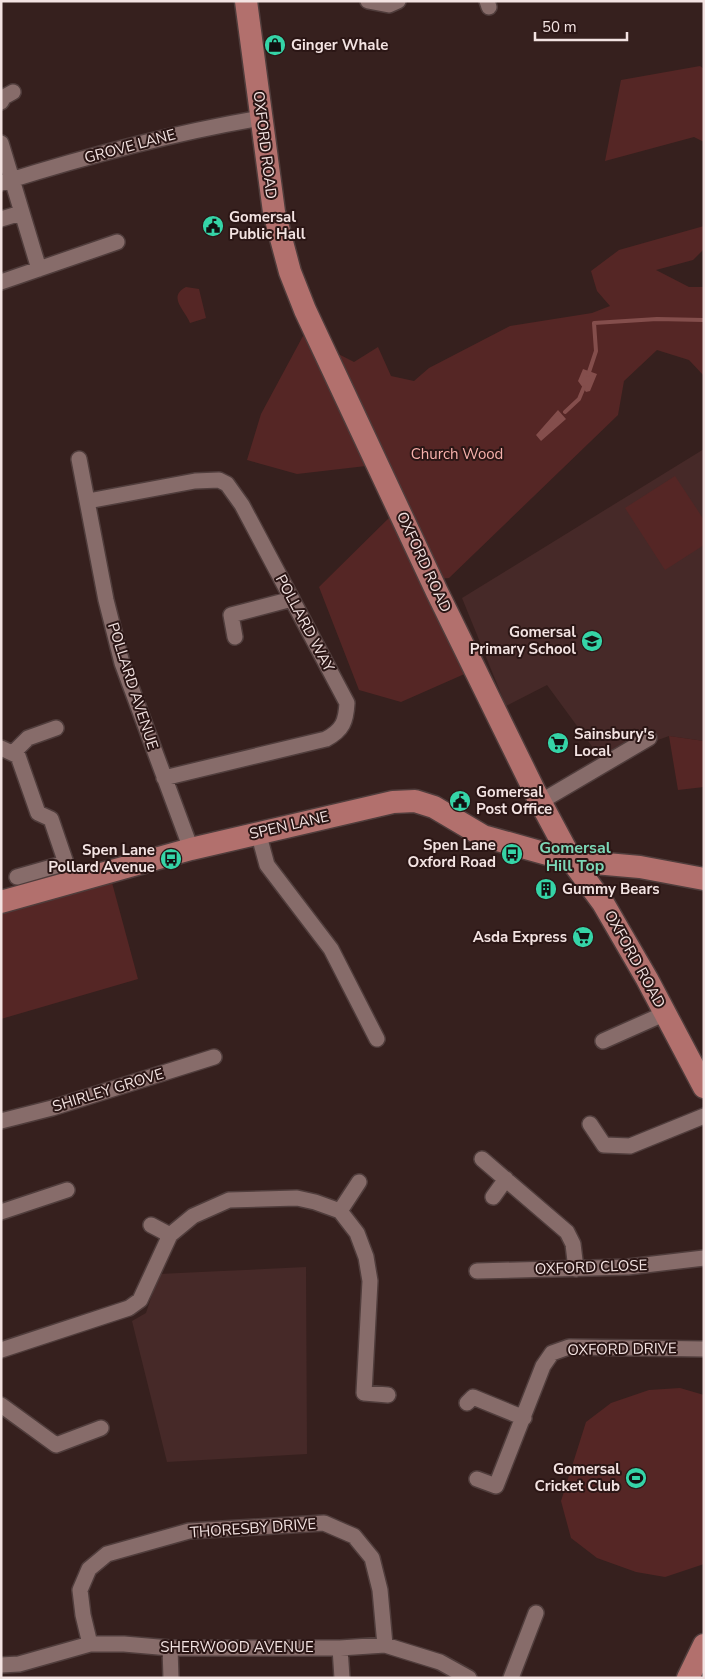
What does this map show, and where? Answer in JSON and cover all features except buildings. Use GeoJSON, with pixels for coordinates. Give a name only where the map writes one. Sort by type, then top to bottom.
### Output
{"type":"FeatureCollection","features":[{"type":"Feature","properties":{"kind":"main road","name":"OXFORD ROAD"},"geometry":{"type":"LineString","coordinates":[[246,1],[275,217],[290,272],[305,310],[437,592],[540,802],[572,861],[603,903],[666,1013],[704,1087]]}},
{"type":"Feature","properties":{"kind":"main road","name":"SPEN LANE"},"geometry":{"type":"LineString","coordinates":[[1,902],[258,832],[393,802],[414,801],[434,808],[483,836],[572,861],[640,867],[704,879]]}},
{"type":"Feature","properties":{"kind":"main road"},"geometry":{"type":"LineString","coordinates":[[688,1678],[704,1645]]}},
{"type":"Feature","properties":{"kind":"street"},"geometry":{"type":"LineString","coordinates":[[368,1],[389,5],[398,1]]}},
{"type":"Feature","properties":{"kind":"street"},"geometry":{"type":"LineString","coordinates":[[1,102],[4,97],[13,92]]}},
{"type":"Feature","properties":{"kind":"street","name":"GROVE LANE"},"geometry":{"type":"LineString","coordinates":[[7,182],[160,138],[261,118]]}},
{"type":"Feature","properties":{"kind":"street"},"geometry":{"type":"LineString","coordinates":[[1,143],[7,182],[22,213],[39,269]]}},
{"type":"Feature","properties":{"kind":"street"},"geometry":{"type":"LineString","coordinates":[[1,219],[22,213]]}},
{"type":"Feature","properties":{"kind":"street"},"geometry":{"type":"LineString","coordinates":[[1,282],[117,242]]}},
{"type":"Feature","properties":{"kind":"street","name":"POLLARD AVENUE"},"geometry":{"type":"LineString","coordinates":[[79,459],[106,600],[122,663],[191,849]]}},
{"type":"Feature","properties":{"kind":"street","name":"POLLARD WAY"},"geometry":{"type":"LineString","coordinates":[[88,501],[195,481],[218,480],[227,484],[242,504],[347,703],[346,721],[338,733],[326,739],[164,778]]}},
{"type":"Feature","properties":{"kind":"street"},"geometry":{"type":"LineString","coordinates":[[235,637],[231,615],[292,599]]}},
{"type":"Feature","properties":{"kind":"street"},"geometry":{"type":"LineString","coordinates":[[7,750],[28,738],[56,728]]}},
{"type":"Feature","properties":{"kind":"street"},"geometry":{"type":"LineString","coordinates":[[540,802],[649,738]]}},
{"type":"Feature","properties":{"kind":"street"},"geometry":{"type":"LineString","coordinates":[[7,750],[18,756],[38,813],[50,818],[66,863],[17,877]]}},
{"type":"Feature","properties":{"kind":"street"},"geometry":{"type":"LineString","coordinates":[[258,832],[267,865],[331,949],[377,1039]]}},
{"type":"Feature","properties":{"kind":"street"},"geometry":{"type":"LineString","coordinates":[[603,1041],[666,1013]]}},
{"type":"Feature","properties":{"kind":"street","name":"SHIRLEY GROVE"},"geometry":{"type":"LineString","coordinates":[[1,1121],[52,1108],[214,1057]]}},
{"type":"Feature","properties":{"kind":"street"},"geometry":{"type":"LineString","coordinates":[[590,1124],[604,1145],[630,1146],[704,1116]]}},
{"type":"Feature","properties":{"kind":"street"},"geometry":{"type":"LineString","coordinates":[[482,1159],[567,1232],[573,1244],[576,1269]]}},
{"type":"Feature","properties":{"kind":"street"},"geometry":{"type":"LineString","coordinates":[[493,1197],[506,1179]]}},
{"type":"Feature","properties":{"kind":"street"},"geometry":{"type":"LineString","coordinates":[[340,1211],[359,1182]]}},
{"type":"Feature","properties":{"kind":"street"},"geometry":{"type":"LineString","coordinates":[[1,1212],[67,1190]]}},
{"type":"Feature","properties":{"kind":"street"},"geometry":{"type":"LineString","coordinates":[[1,1350],[128,1308],[140,1300],[170,1235],[193,1216],[229,1200],[297,1198],[340,1211],[357,1233],[366,1257],[370,1281],[364,1393],[388,1395]]}},
{"type":"Feature","properties":{"kind":"street"},"geometry":{"type":"LineString","coordinates":[[151,1225],[170,1235]]}},
{"type":"Feature","properties":{"kind":"street","name":"OXFORD CLOSE"},"geometry":{"type":"LineString","coordinates":[[477,1271],[637,1266],[704,1258]]}},
{"type":"Feature","properties":{"kind":"street","name":"OXFORD DRIVE"},"geometry":{"type":"LineString","coordinates":[[477,1479],[496,1486],[543,1366],[552,1353],[569,1347],[704,1349]]}},
{"type":"Feature","properties":{"kind":"street"},"geometry":{"type":"LineString","coordinates":[[471,1397],[524,1418]]}},
{"type":"Feature","properties":{"kind":"street"},"geometry":{"type":"LineString","coordinates":[[1,1405],[56,1445],[101,1428]]}},
{"type":"Feature","properties":{"kind":"street","name":"THORESBY DRIVE"},"geometry":{"type":"LineString","coordinates":[[90,1644],[82,1615],[80,1590],[89,1569],[107,1554],[188,1530],[324,1523],[354,1536],[372,1558],[380,1590],[385,1645]]}},
{"type":"Feature","properties":{"kind":"street"},"geometry":{"type":"LineString","coordinates":[[511,1678],[536,1613]]}},
{"type":"Feature","properties":{"kind":"street","name":"SHERWOOD AVENUE"},"geometry":{"type":"LineString","coordinates":[[1,1665],[19,1664],[90,1644],[124,1644],[170,1648],[340,1648],[385,1645],[440,1662],[468,1678]]}},
{"type":"Feature","properties":{"kind":"street"},"geometry":{"type":"LineString","coordinates":[[170,1648],[171,1678]]}},
{"type":"Feature","properties":{"kind":"street"},"geometry":{"type":"LineString","coordinates":[[340,1648],[342,1678]]}},
{"type":"Feature","properties":{"kind":"shaded area"},"geometry":{"type":"Polygon","coordinates":[[[583,369],[597,374],[590,391],[586,392],[578,381],[583,369]]]}},
{"type":"Feature","properties":{"kind":"shaded area"},"geometry":{"type":"Polygon","coordinates":[[[558,410],[566,419],[541,441],[536,435],[558,410]]]}},
{"type":"Feature","properties":{"kind":"shaded area","name":"Gomersal Primary School"},"geometry":{"type":"Polygon","coordinates":[[[704,449],[704,741],[669,736],[602,760],[547,685],[506,706],[462,598],[704,449]]]}},
{"type":"Feature","properties":{"kind":"shaded area"},"geometry":{"type":"Polygon","coordinates":[[[306,1267],[307,1454],[167,1462],[132,1321],[146,1313],[159,1274],[306,1267]]]}},
{"type":"Feature","properties":{"kind":"green space"},"geometry":{"type":"Polygon","coordinates":[[[700,66],[704,69],[704,142],[694,137],[605,161],[621,80],[700,66]]]}},
{"type":"Feature","properties":{"kind":"green space","name":"Church Wood"},"geometry":{"type":"Polygon","coordinates":[[[704,226],[704,249],[693,260],[656,270],[689,287],[704,287],[704,376],[689,360],[657,350],[624,381],[618,415],[449,578],[421,580],[469,672],[401,702],[359,690],[319,587],[393,514],[366,466],[297,474],[247,460],[261,414],[303,336],[354,362],[378,347],[391,376],[414,381],[429,368],[510,326],[592,313],[610,306],[597,291],[591,271],[619,250],[704,226]]]}},
{"type":"Feature","properties":{"kind":"green space"},"geometry":{"type":"Polygon","coordinates":[[[186,287],[199,289],[206,318],[190,323],[178,299],[178,295],[186,287]]]}},
{"type":"Feature","properties":{"kind":"green space"},"geometry":{"type":"Polygon","coordinates":[[[675,476],[704,520],[704,545],[665,570],[625,508],[675,476]]]}},
{"type":"Feature","properties":{"kind":"green space"},"geometry":{"type":"Polygon","coordinates":[[[669,736],[704,741],[704,787],[678,790],[669,736]]]}},
{"type":"Feature","properties":{"kind":"green space"},"geometry":{"type":"Polygon","coordinates":[[[111,879],[138,979],[1,1019],[1,909],[111,879]]]}},
{"type":"Feature","properties":{"kind":"green space","name":"Gomersal Cricket Club"},"geometry":{"type":"Polygon","coordinates":[[[680,1388],[704,1395],[704,1564],[665,1577],[636,1572],[597,1558],[571,1538],[561,1501],[586,1422],[611,1403],[649,1390],[680,1388]]]}},
{"type":"Feature","properties":{"kind":"waterway"},"geometry":{"type":"LineString","coordinates":[[588,375],[596,351],[594,323],[657,319],[704,320]]}},
{"type":"Feature","properties":{"kind":"waterway"},"geometry":{"type":"LineString","coordinates":[[565,412],[579,399],[584,387]]}},
{"type":"Feature","properties":{"kind":"place","name":"Ginger Whale"},"geometry":{"type":"Point","coordinates":[275,45]}},
{"type":"Feature","properties":{"kind":"place","name":"Gomersal Public Hall"},"geometry":{"type":"Point","coordinates":[213,226]}},
{"type":"Feature","properties":{"kind":"place","name":"Gomersal Primary School"},"geometry":{"type":"Point","coordinates":[592,641]}},
{"type":"Feature","properties":{"kind":"place","name":"Sainsbury's Local"},"geometry":{"type":"Point","coordinates":[558,743]}},
{"type":"Feature","properties":{"kind":"place","name":"Gomersal Post Office"},"geometry":{"type":"Point","coordinates":[460,801]}},
{"type":"Feature","properties":{"kind":"place","name":"Spen Lane Oxford Road"},"geometry":{"type":"Point","coordinates":[512,854]}},
{"type":"Feature","properties":{"kind":"place","name":"Spen Lane Pollard Avenue"},"geometry":{"type":"Point","coordinates":[171,859]}},
{"type":"Feature","properties":{"kind":"place","name":"Gummy Bears"},"geometry":{"type":"Point","coordinates":[546,889]}},
{"type":"Feature","properties":{"kind":"place","name":"Asda Express"},"geometry":{"type":"Point","coordinates":[583,937]}},
{"type":"Feature","properties":{"kind":"place","name":"Gomersal Cricket Club"},"geometry":{"type":"Point","coordinates":[636,1478]}},
{"type":"Feature","properties":{"kind":"district","name":"Gomersal Hill Top"},"geometry":{"type":"Point","coordinates":[575,857]}}]}
